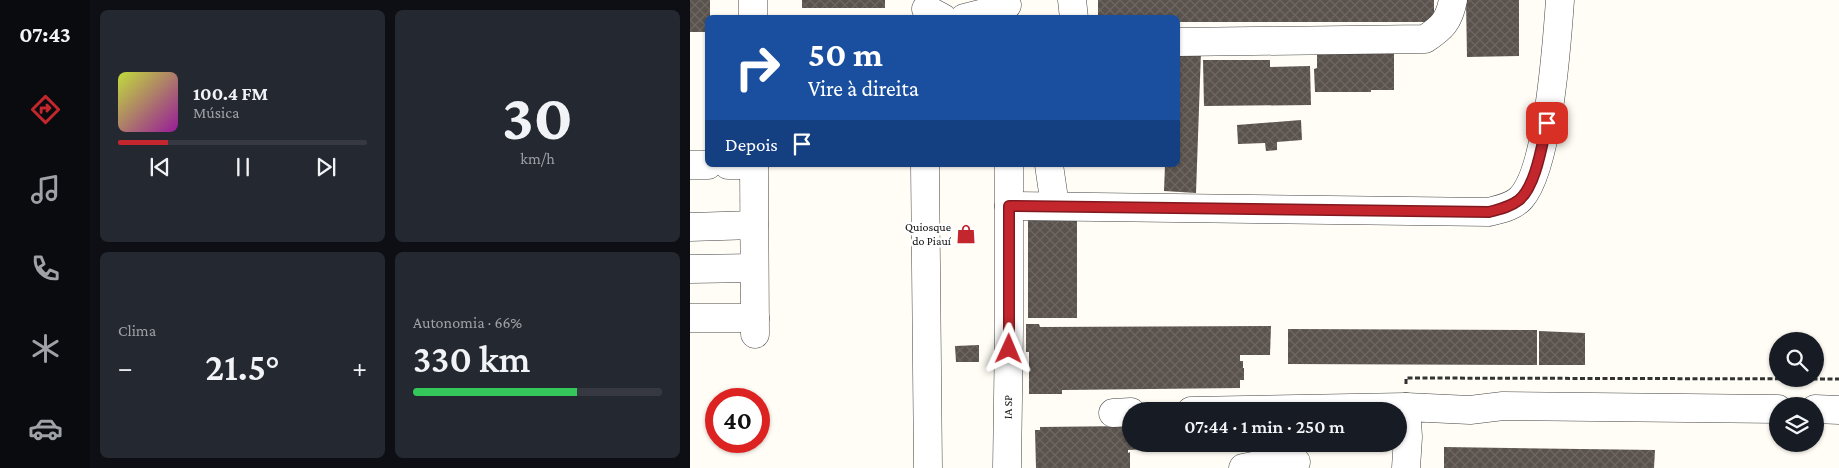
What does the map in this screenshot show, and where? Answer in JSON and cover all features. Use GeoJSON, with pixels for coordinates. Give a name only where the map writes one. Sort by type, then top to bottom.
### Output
{"type":"FeatureCollection","features":[{"type":"Feature","properties":{"kind":"street"},"geometry":{"type":"LineString","coordinates":[[752,0],[753,15]]}},
{"type":"Feature","properties":{"kind":"street"},"geometry":{"type":"LineString","coordinates":[[1072,0],[1074,15]]}},
{"type":"Feature","properties":{"kind":"street"},"geometry":{"type":"LineString","coordinates":[[1180,42],[1425,39],[1441,29],[1451,11],[1453,0]]}},
{"type":"Feature","properties":{"kind":"street"},"geometry":{"type":"LineString","coordinates":[[1009,206],[1489,212],[1506,208],[1520,200],[1528,189],[1536,167],[1547,123],[1560,0]]}},
{"type":"Feature","properties":{"kind":"street"},"geometry":{"type":"LineString","coordinates":[[976,15],[1007,7]]}},
{"type":"Feature","properties":{"kind":"street"},"geometry":{"type":"LineString","coordinates":[[690,165],[705,165]]}},
{"type":"Feature","properties":{"kind":"street"},"geometry":{"type":"LineString","coordinates":[[690,318],[755,326],[754,167]]}},
{"type":"Feature","properties":{"kind":"street"},"geometry":{"type":"LineString","coordinates":[[925,167],[928,468]]}},
{"type":"Feature","properties":{"kind":"street","name":"IA SP"},"geometry":{"type":"LineString","coordinates":[[1007,468],[1009,329],[1008,167]]}},
{"type":"Feature","properties":{"kind":"street"},"geometry":{"type":"LineString","coordinates":[[1049,167],[1055,206]]}},
{"type":"Feature","properties":{"kind":"street"},"geometry":{"type":"LineString","coordinates":[[690,227],[754,225]]}},
{"type":"Feature","properties":{"kind":"street"},"geometry":{"type":"LineString","coordinates":[[690,269],[754,268]]}},
{"type":"Feature","properties":{"kind":"street"},"geometry":{"type":"LineString","coordinates":[[1407,407],[1470,410],[1503,406],[1769,409]]}},
{"type":"Feature","properties":{"kind":"street"},"geometry":{"type":"LineString","coordinates":[[1824,409],[1839,410]]}},
{"type":"Feature","properties":{"kind":"street"},"geometry":{"type":"LineString","coordinates":[[1406,468],[1407,422]]}},
{"type":"Feature","properties":{"kind":"street"},"geometry":{"type":"LineString","coordinates":[[1243,468],[1296,462]]}},
{"type":"Feature","properties":{"kind":"path"},"geometry":{"type":"LineString","coordinates":[[1406,402],[1406,378],[1839,379]]}},
{"type":"Feature","properties":{"kind":"building"},"geometry":{"type":"Polygon","coordinates":[[[690,0],[710,0],[710,15],[705,15],[705,32],[690,32],[690,0]]]}},
{"type":"Feature","properties":{"kind":"building"},"geometry":{"type":"Polygon","coordinates":[[[802,0],[885,0],[885,8],[802,8],[802,0]]]}},
{"type":"Feature","properties":{"kind":"building"},"geometry":{"type":"Polygon","coordinates":[[[1098,0],[1434,0],[1434,22],[1180,22],[1180,15],[1098,15],[1098,0]]]}},
{"type":"Feature","properties":{"kind":"building"},"geometry":{"type":"Polygon","coordinates":[[[1466,0],[1519,0],[1519,56],[1467,57],[1466,0]]]}},
{"type":"Feature","properties":{"kind":"building"},"geometry":{"type":"Polygon","coordinates":[[[1180,51],[1201,52],[1196,193],[1164,191],[1165,167],[1180,167],[1180,51]]]}},
{"type":"Feature","properties":{"kind":"building"},"geometry":{"type":"Polygon","coordinates":[[[1317,51],[1394,52],[1394,90],[1315,92],[1314,69],[1317,68],[1317,51]]]}},
{"type":"Feature","properties":{"kind":"building"},"geometry":{"type":"Polygon","coordinates":[[[1203,60],[1270,60],[1270,67],[1310,66],[1311,105],[1204,106],[1203,60]]]}},
{"type":"Feature","properties":{"kind":"building"},"geometry":{"type":"Polygon","coordinates":[[[1301,120],[1302,140],[1277,142],[1277,150],[1266,151],[1265,143],[1238,144],[1237,125],[1301,120]]]}},
{"type":"Feature","properties":{"kind":"building"},"geometry":{"type":"Polygon","coordinates":[[[1028,219],[1077,219],[1077,318],[1028,318],[1028,219]]]}},
{"type":"Feature","properties":{"kind":"building"},"geometry":{"type":"Polygon","coordinates":[[[1026,324],[1039,324],[1040,327],[1271,326],[1270,355],[1240,355],[1240,361],[1243,361],[1244,380],[1240,380],[1240,388],[1062,390],[1062,394],[1029,394],[1029,352],[1026,352],[1026,324]]]}},
{"type":"Feature","properties":{"kind":"building"},"geometry":{"type":"Polygon","coordinates":[[[1288,329],[1537,330],[1537,365],[1288,364],[1288,329]]]}},
{"type":"Feature","properties":{"kind":"building"},"geometry":{"type":"Polygon","coordinates":[[[1539,331],[1585,333],[1585,365],[1539,365],[1539,331]]]}},
{"type":"Feature","properties":{"kind":"building"},"geometry":{"type":"Polygon","coordinates":[[[979,345],[979,362],[956,362],[955,346],[979,345]]]}},
{"type":"Feature","properties":{"kind":"building"},"geometry":{"type":"Polygon","coordinates":[[[1122,426],[1122,452],[1130,452],[1130,468],[1036,468],[1035,430],[1040,430],[1040,427],[1122,426]]]}},
{"type":"Feature","properties":{"kind":"building"},"geometry":{"type":"Polygon","coordinates":[[[1444,447],[1655,450],[1654,468],[1444,468],[1444,447]]]}},
{"type":"Feature","properties":{"kind":"place","name":"Quiosque do Piauí"},"geometry":{"type":"Point","coordinates":[966,234]}},
{"type":"Feature","properties":{"kind":"route"},"geometry":{"type":"LineString","coordinates":[[1009,349],[1009,206],[1489,212],[1506,208],[1520,200],[1528,189],[1536,167],[1547,123]]}}]}
